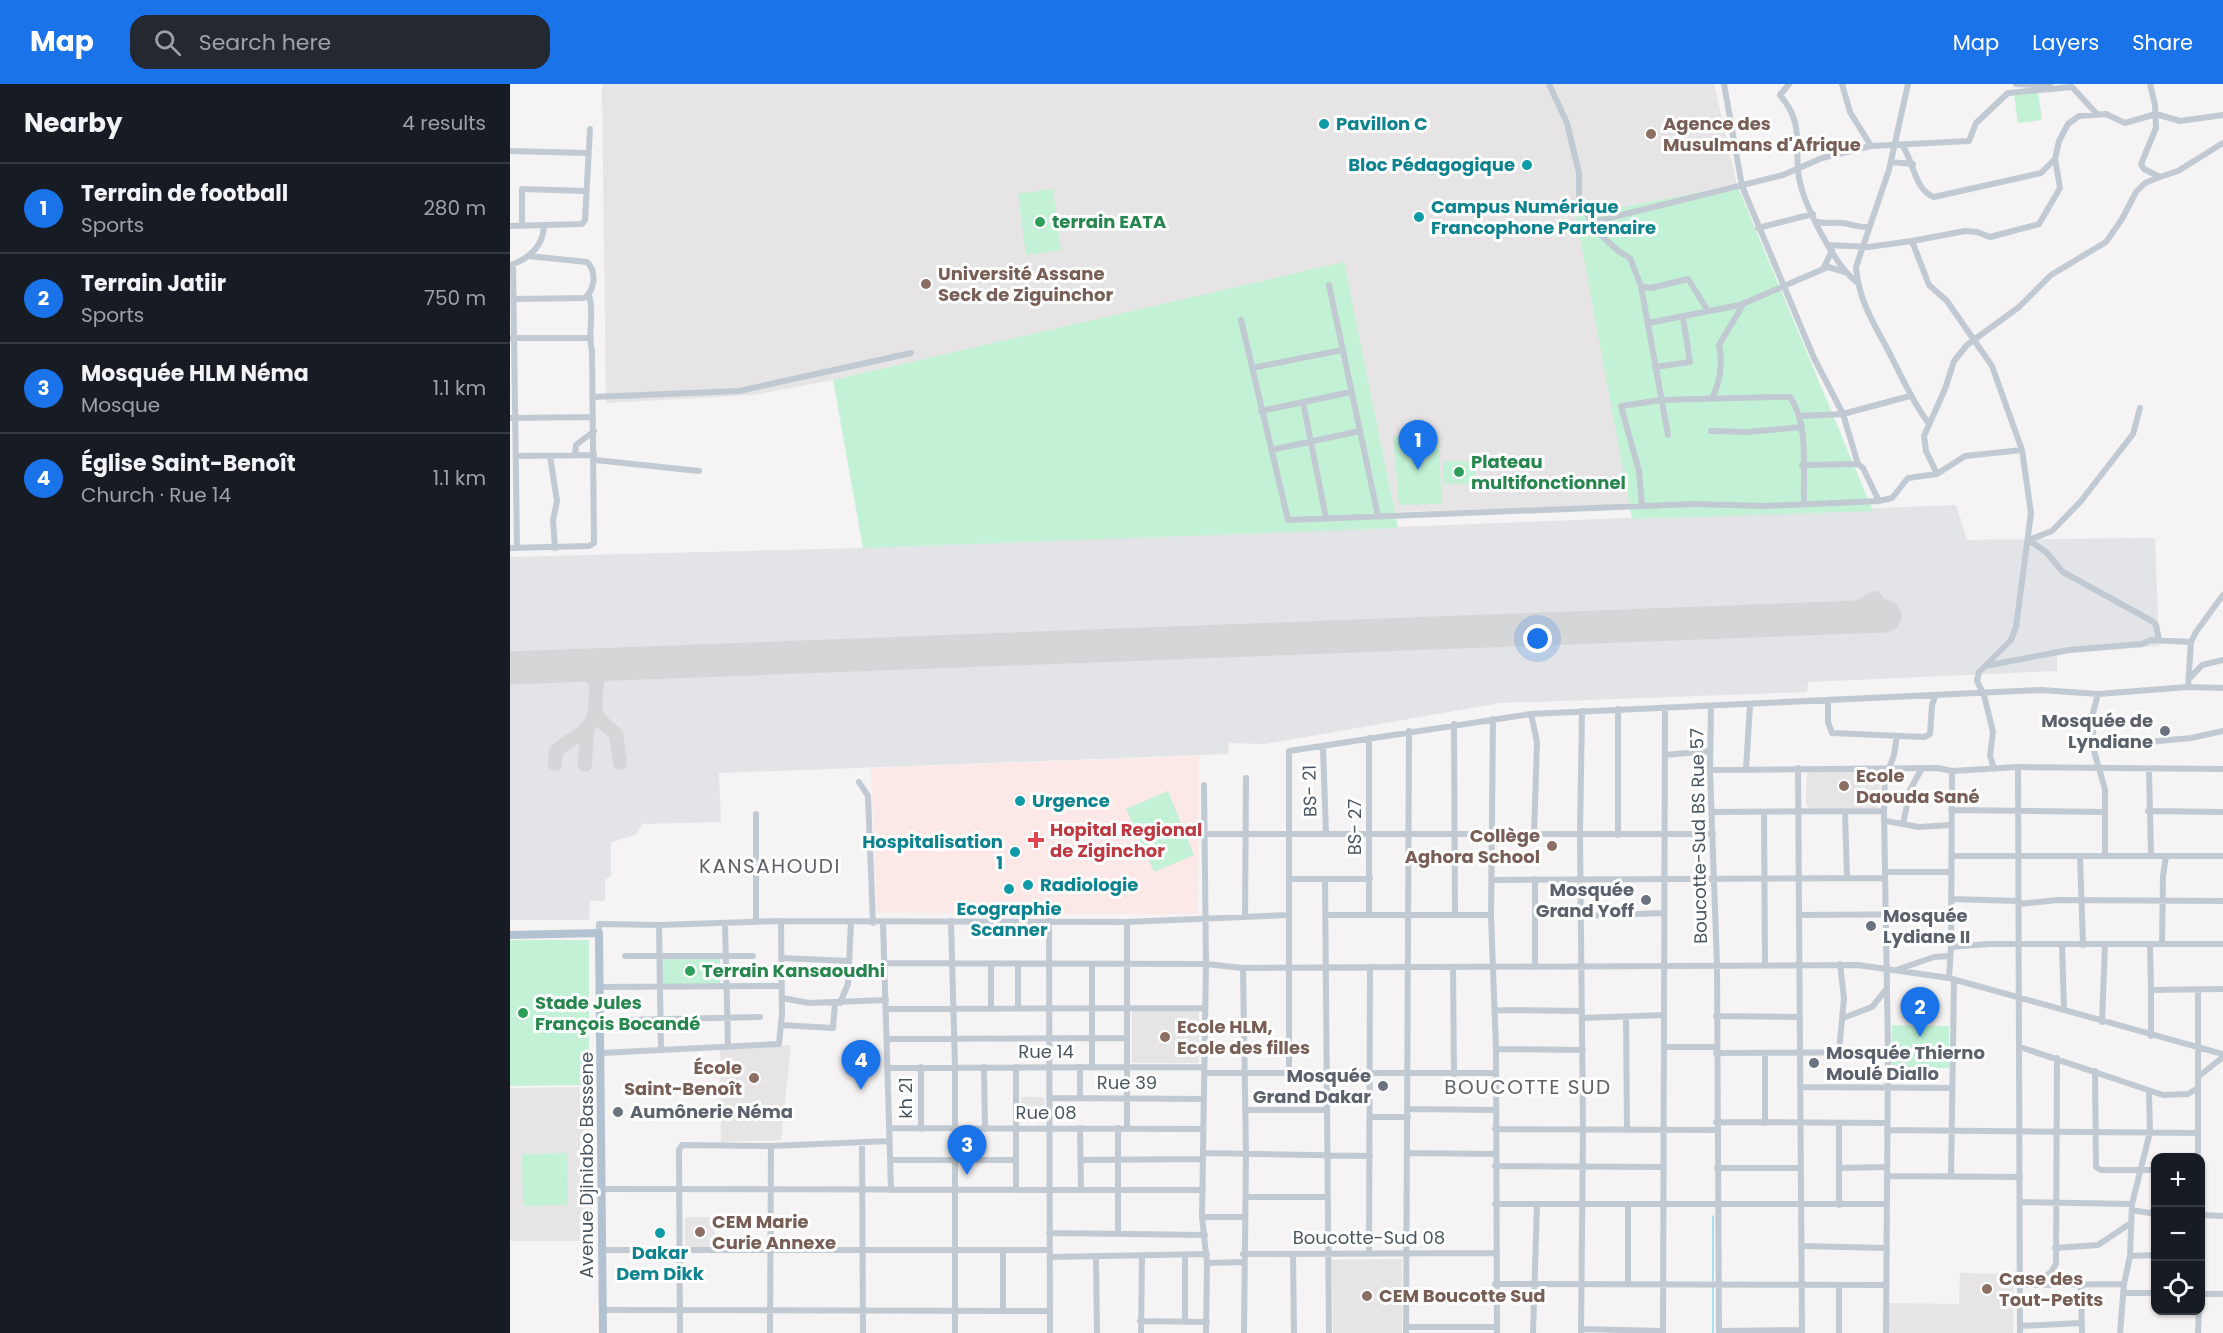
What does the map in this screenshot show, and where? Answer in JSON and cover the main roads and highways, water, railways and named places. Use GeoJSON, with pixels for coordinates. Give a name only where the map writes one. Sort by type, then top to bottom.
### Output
{"type":"FeatureCollection","features":[{"type":"Feature","properties":{"kind":"main road","name":"Avenue Djiniabo Bassene"},"geometry":{"type":"LineString","coordinates":[[510,934],[599,929],[603,1333]]}},
{"type":"Feature","properties":{"kind":"waterway"},"geometry":{"type":"LineString","coordinates":[[1713,1216],[1713,1281]]}},
{"type":"Feature","properties":{"kind":"waterway"},"geometry":{"type":"LineString","coordinates":[[1713,1286],[1713,1333]]}},
{"type":"Feature","properties":{"kind":"place","name":"Pavillon C"},"geometry":{"type":"Point","coordinates":[1324,124]}},
{"type":"Feature","properties":{"kind":"place","name":"Agence des Musulmans d'Afrique"},"geometry":{"type":"Point","coordinates":[1651,134]}},
{"type":"Feature","properties":{"kind":"place","name":"Bloc Pédagogique"},"geometry":{"type":"Point","coordinates":[1527,165]}},
{"type":"Feature","properties":{"kind":"place","name":"Campus Numérique Francophone Partenaire"},"geometry":{"type":"Point","coordinates":[1419,217]}},
{"type":"Feature","properties":{"kind":"place","name":"terrain EATA"},"geometry":{"type":"Point","coordinates":[1040,222]}},
{"type":"Feature","properties":{"kind":"place","name":"Université Assane Seck de Ziguinchor"},"geometry":{"type":"Point","coordinates":[926,284]}},
{"type":"Feature","properties":{"kind":"place","name":"Terrain de football"},"geometry":{"type":"Point","coordinates":[1418,470]}},
{"type":"Feature","properties":{"kind":"place","name":"Plateau multifonctionnel"},"geometry":{"type":"Point","coordinates":[1459,472]}},
{"type":"Feature","properties":{"kind":"place","name":"Mosquée de Lyndiane"},"geometry":{"type":"Point","coordinates":[2165,731]}},
{"type":"Feature","properties":{"kind":"place","name":"Ecole Daouda Sané"},"geometry":{"type":"Point","coordinates":[1844,786]}},
{"type":"Feature","properties":{"kind":"place","name":"Urgence"},"geometry":{"type":"Point","coordinates":[1020,801]}},
{"type":"Feature","properties":{"kind":"place","name":"Hopital Regional de Ziginchor"},"geometry":{"type":"Point","coordinates":[1036,840]}},
{"type":"Feature","properties":{"kind":"place","name":"Collège Aghora School"},"geometry":{"type":"Point","coordinates":[1552,846]}},
{"type":"Feature","properties":{"kind":"place","name":"Hospitalisation 1"},"geometry":{"type":"Point","coordinates":[1015,852]}},
{"type":"Feature","properties":{"kind":"place","name":"Radiologie"},"geometry":{"type":"Point","coordinates":[1028,885]}},
{"type":"Feature","properties":{"kind":"place","name":"Ecographie Scanner"},"geometry":{"type":"Point","coordinates":[1009,889]}},
{"type":"Feature","properties":{"kind":"place","name":"Mosquée Grand Yoff"},"geometry":{"type":"Point","coordinates":[1646,900]}},
{"type":"Feature","properties":{"kind":"place","name":"Mosquée Lydiane II"},"geometry":{"type":"Point","coordinates":[1871,926]}},
{"type":"Feature","properties":{"kind":"place","name":"Terrain Kansaoudhi"},"geometry":{"type":"Point","coordinates":[690,971]}},
{"type":"Feature","properties":{"kind":"place","name":"Stade Jules François Bocandé"},"geometry":{"type":"Point","coordinates":[523,1013]}},
{"type":"Feature","properties":{"kind":"place","name":"Ecole HLM, Ecole des filles"},"geometry":{"type":"Point","coordinates":[1165,1037]}},
{"type":"Feature","properties":{"kind":"place","name":"Terrain Jatiir"},"geometry":{"type":"Point","coordinates":[1920,1037]}},
{"type":"Feature","properties":{"kind":"place","name":"Mosquée Thierno Moulé Diallo"},"geometry":{"type":"Point","coordinates":[1814,1063]}},
{"type":"Feature","properties":{"kind":"place","name":"École Saint-Benoît"},"geometry":{"type":"Point","coordinates":[754,1078]}},
{"type":"Feature","properties":{"kind":"place","name":"Mosquée Grand Dakar"},"geometry":{"type":"Point","coordinates":[1383,1086]}},
{"type":"Feature","properties":{"kind":"place","name":"Église Saint-Benoît"},"geometry":{"type":"Point","coordinates":[861,1090]}},
{"type":"Feature","properties":{"kind":"place","name":"Aumônerie Néma"},"geometry":{"type":"Point","coordinates":[618,1112]}},
{"type":"Feature","properties":{"kind":"place","name":"Mosquée HLM Néma"},"geometry":{"type":"Point","coordinates":[967,1175]}},
{"type":"Feature","properties":{"kind":"place","name":"CEM Marie Curie Annexe"},"geometry":{"type":"Point","coordinates":[700,1232]}},
{"type":"Feature","properties":{"kind":"place","name":"Dakar Dem Dikk"},"geometry":{"type":"Point","coordinates":[660,1233]}},
{"type":"Feature","properties":{"kind":"place","name":"Case des Tout-Petits"},"geometry":{"type":"Point","coordinates":[1987,1289]}},
{"type":"Feature","properties":{"kind":"place","name":"CEM Boucotte Sud"},"geometry":{"type":"Point","coordinates":[1367,1296]}},
{"type":"Feature","properties":{"kind":"district","name":"KANSAHOUDI"},"geometry":{"type":"Point","coordinates":[770,866]}},
{"type":"Feature","properties":{"kind":"district","name":"BOUCOTTE SUD"},"geometry":{"type":"Point","coordinates":[1528,1087]}}]}
